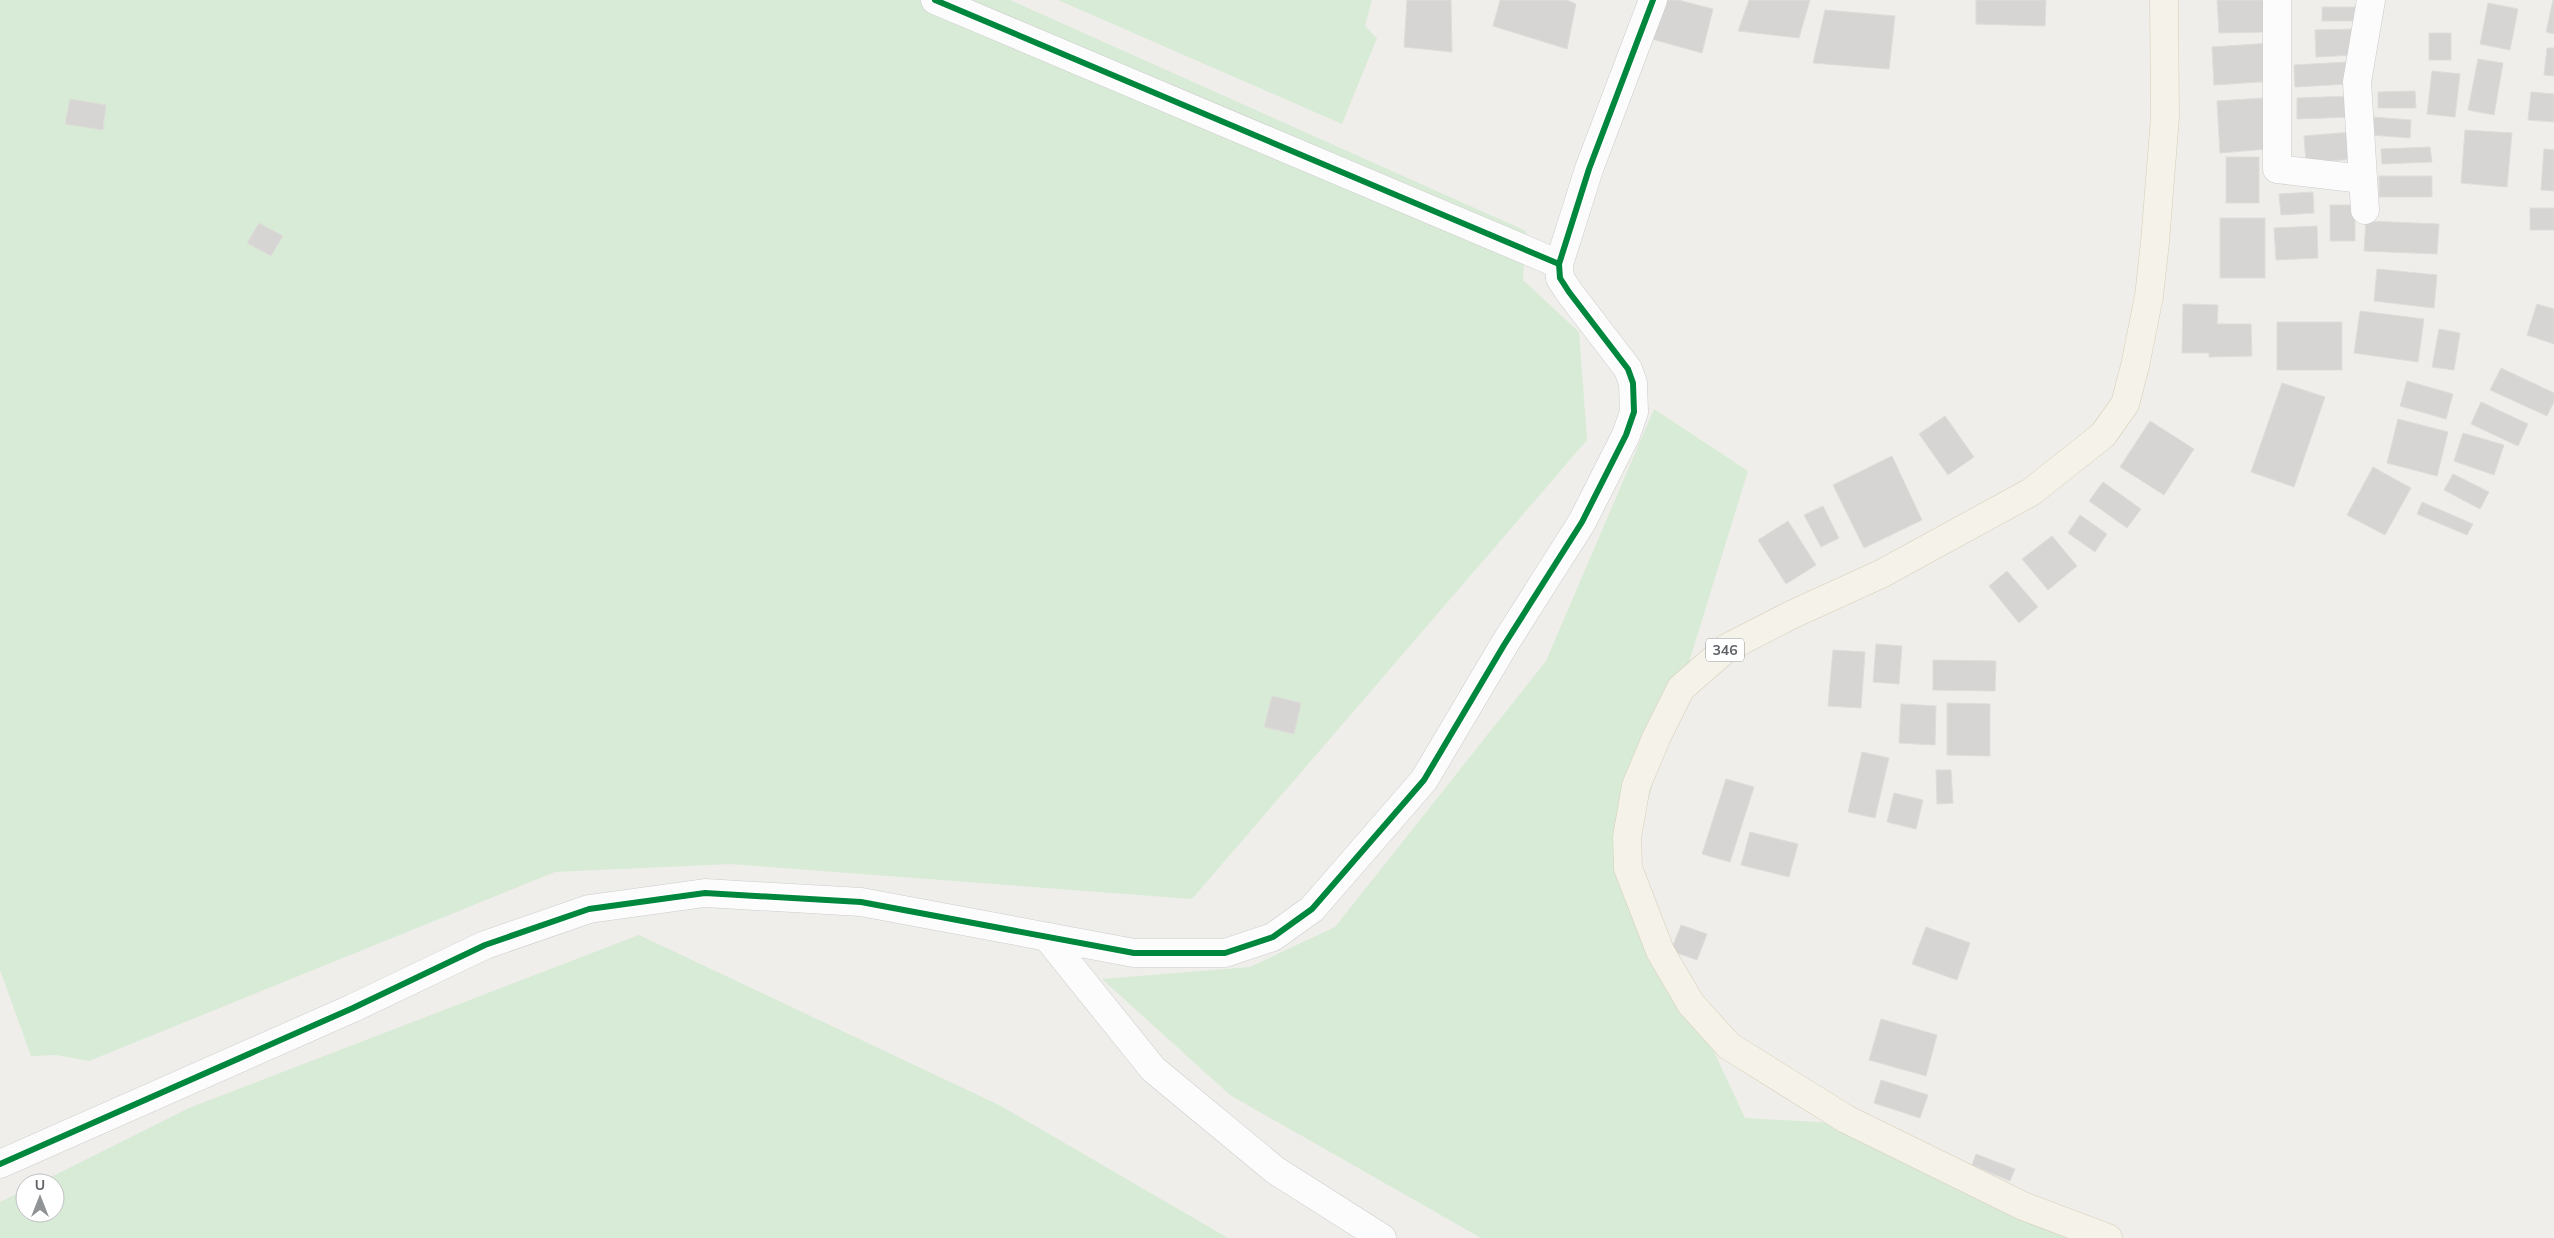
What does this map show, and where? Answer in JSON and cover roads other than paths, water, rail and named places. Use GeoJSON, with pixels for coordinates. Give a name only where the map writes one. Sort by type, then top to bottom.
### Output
{"type":"FeatureCollection","features":[{"type":"Feature","properties":{"kind":"main road","name":"346"},"geometry":{"type":"LineString","coordinates":[[2108,1238],[2023,1206],[1846,1119],[1729,1046],[1691,1004],[1660,951],[1628,868],[1627,837],[1636,786],[1657,736],[1681,688],[1727,648],[1791,614],[1882,574],[2030,492],[2103,435],[2124,404],[2135,366],[2150,296],[2165,118],[2164,0]]}},
{"type":"Feature","properties":{"kind":"street"},"geometry":{"type":"LineString","coordinates":[[935,0],[1559,264]]}},
{"type":"Feature","properties":{"kind":"street"},"geometry":{"type":"LineString","coordinates":[[0,1164],[353,1008],[485,945],[589,909],[705,893],[861,902],[1134,953],[1225,953],[1272,937],[1312,909],[1424,780],[1504,645],[1582,522],[1626,435],[1634,412],[1633,383],[1628,368],[1569,292],[1560,278],[1559,264],[1589,169],[1653,0]]}},
{"type":"Feature","properties":{"kind":"street"},"geometry":{"type":"LineString","coordinates":[[2277,0],[2277,169],[2363,179]]}},
{"type":"Feature","properties":{"kind":"street"},"geometry":{"type":"LineString","coordinates":[[2365,210],[2357,82],[2371,0]]}},
{"type":"Feature","properties":{"kind":"street"},"geometry":{"type":"LineString","coordinates":[[1047,937],[1153,1069],[1275,1170],[1382,1238]]}}]}
